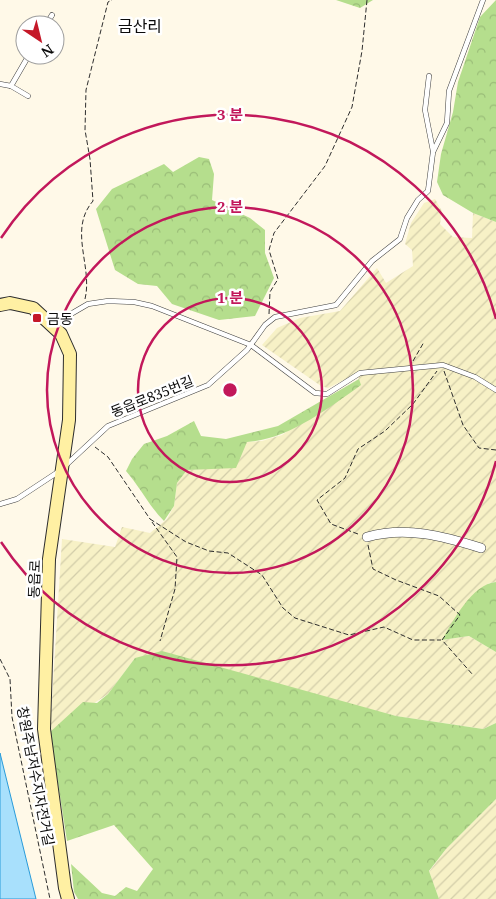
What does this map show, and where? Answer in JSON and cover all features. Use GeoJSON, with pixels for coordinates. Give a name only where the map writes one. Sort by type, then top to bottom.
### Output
{"type":"FeatureCollection","features":[{"type":"Feature","properties":{"kind":"street","name":"동읍로"},"geometry":{"type":"LineString","coordinates":[[0,306],[10,303],[34,308],[61,334],[70,354],[69,420],[49,560],[44,729],[68,899]]}},
{"type":"Feature","properties":{"kind":"street"},"geometry":{"type":"LineString","coordinates":[[367,538],[383,533],[424,533],[443,536],[481,548]]}},
{"type":"Feature","properties":{"kind":"lane"},"geometry":{"type":"LineString","coordinates":[[433,152],[447,123],[449,91],[483,0]]}},
{"type":"Feature","properties":{"kind":"lane"},"geometry":{"type":"LineString","coordinates":[[11,86],[23,65]]}},
{"type":"Feature","properties":{"kind":"lane"},"geometry":{"type":"LineString","coordinates":[[269,322],[275,318],[336,306],[372,262],[400,239],[407,218],[418,200],[428,192],[433,152],[425,110],[429,76]]}},
{"type":"Feature","properties":{"kind":"lane"},"geometry":{"type":"LineString","coordinates":[[0,84],[11,86],[28,96]]}},
{"type":"Feature","properties":{"kind":"lane"},"geometry":{"type":"LineString","coordinates":[[51,325],[84,307],[108,301],[134,302],[152,306],[251,345],[315,393],[327,394],[360,373],[442,365],[475,377],[496,390]]}},
{"type":"Feature","properties":{"kind":"lane","name":"동읍로835번길"},"geometry":{"type":"LineString","coordinates":[[0,504],[17,499],[62,469],[108,426],[208,385],[251,345],[269,322]]}},
{"type":"Feature","properties":{"kind":"path"},"geometry":{"type":"LineString","coordinates":[[84,307],[88,288],[81,226],[85,210],[93,201],[90,159],[85,130],[86,90],[108,2],[112,0]]}},
{"type":"Feature","properties":{"kind":"path"},"geometry":{"type":"LineString","coordinates":[[269,322],[270,292],[278,279],[269,250],[274,233],[325,166],[352,107],[362,51],[367,0]]}},
{"type":"Feature","properties":{"kind":"path"},"geometry":{"type":"LineString","coordinates":[[408,368],[424,342]]}},
{"type":"Feature","properties":{"kind":"path"},"geometry":{"type":"LineString","coordinates":[[442,365],[463,425],[479,448],[496,450]]}},
{"type":"Feature","properties":{"kind":"path"},"geometry":{"type":"LineString","coordinates":[[90,443],[108,456],[178,557],[175,589],[160,641]]}},
{"type":"Feature","properties":{"kind":"path"},"geometry":{"type":"LineString","coordinates":[[150,519],[186,542],[210,551],[228,553],[262,575],[283,608],[295,618],[349,635],[384,627],[414,640],[442,640]]}},
{"type":"Feature","properties":{"kind":"path","name":"창원주남저수지자전거길"},"geometry":{"type":"LineString","coordinates":[[0,658],[10,679],[12,717],[50,899]]}},
{"type":"Feature","properties":{"kind":"shaded area"},"geometry":{"type":"Polygon","coordinates":[[[435,199],[442,211],[440,224],[453,237],[472,238],[473,213],[496,222],[496,582],[489,583],[443,640],[469,636],[496,652],[496,723],[483,729],[396,716],[135,658],[108,694],[50,732],[62,539],[115,547],[122,527],[150,533],[167,519],[174,506],[177,483],[187,470],[202,469],[247,442],[262,441],[282,435],[359,379],[356,374],[328,388],[321,386],[262,345],[277,328],[300,318],[340,311],[377,268],[386,283],[413,266],[412,250],[405,244],[411,223],[424,203],[435,199]]]}},
{"type":"Feature","properties":{"kind":"shaded area"},"geometry":{"type":"Polygon","coordinates":[[[496,799],[496,899],[439,899],[429,872],[446,849],[496,799]]]}},
{"type":"Feature","properties":{"kind":"green space"},"geometry":{"type":"Polygon","coordinates":[[[336,0],[373,0],[360,8],[336,0]]]}},
{"type":"Feature","properties":{"kind":"green space"},"geometry":{"type":"Polygon","coordinates":[[[496,0],[496,222],[473,213],[443,195],[437,182],[441,154],[453,112],[458,82],[480,17],[496,0]]]}},
{"type":"Feature","properties":{"kind":"green space"},"geometry":{"type":"Polygon","coordinates":[[[199,157],[209,159],[214,174],[212,200],[250,218],[265,230],[265,253],[274,278],[255,316],[219,320],[172,304],[157,286],[138,284],[115,270],[96,209],[112,189],[164,164],[173,172],[199,157]]]}},
{"type":"Feature","properties":{"kind":"green space"},"geometry":{"type":"Polygon","coordinates":[[[359,379],[361,385],[307,421],[277,435],[247,442],[236,468],[187,470],[177,483],[174,506],[164,521],[126,471],[132,459],[144,444],[167,436],[194,421],[201,436],[226,439],[278,426],[359,379]]]}},
{"type":"Feature","properties":{"kind":"green space"},"geometry":{"type":"Polygon","coordinates":[[[496,582],[496,652],[469,636],[442,640],[471,596],[487,584],[496,582]]]}},
{"type":"Feature","properties":{"kind":"green space"},"geometry":{"type":"Polygon","coordinates":[[[162,651],[396,716],[483,729],[496,723],[496,799],[446,849],[429,871],[439,899],[78,899],[74,892],[71,864],[102,893],[115,896],[126,887],[137,891],[153,869],[114,825],[67,841],[50,732],[83,702],[97,703],[108,694],[135,658],[162,651]]]}},
{"type":"Feature","properties":{"kind":"water"},"geometry":{"type":"Polygon","coordinates":[[[0,753],[36,899],[0,899],[0,753]]]}},
{"type":"Feature","properties":{"kind":"place","name":"금동"},"geometry":{"type":"Point","coordinates":[37,318]}},
{"type":"Feature","properties":{"kind":"district","name":"금산리"},"geometry":{"type":"Point","coordinates":[140,26]}}]}
